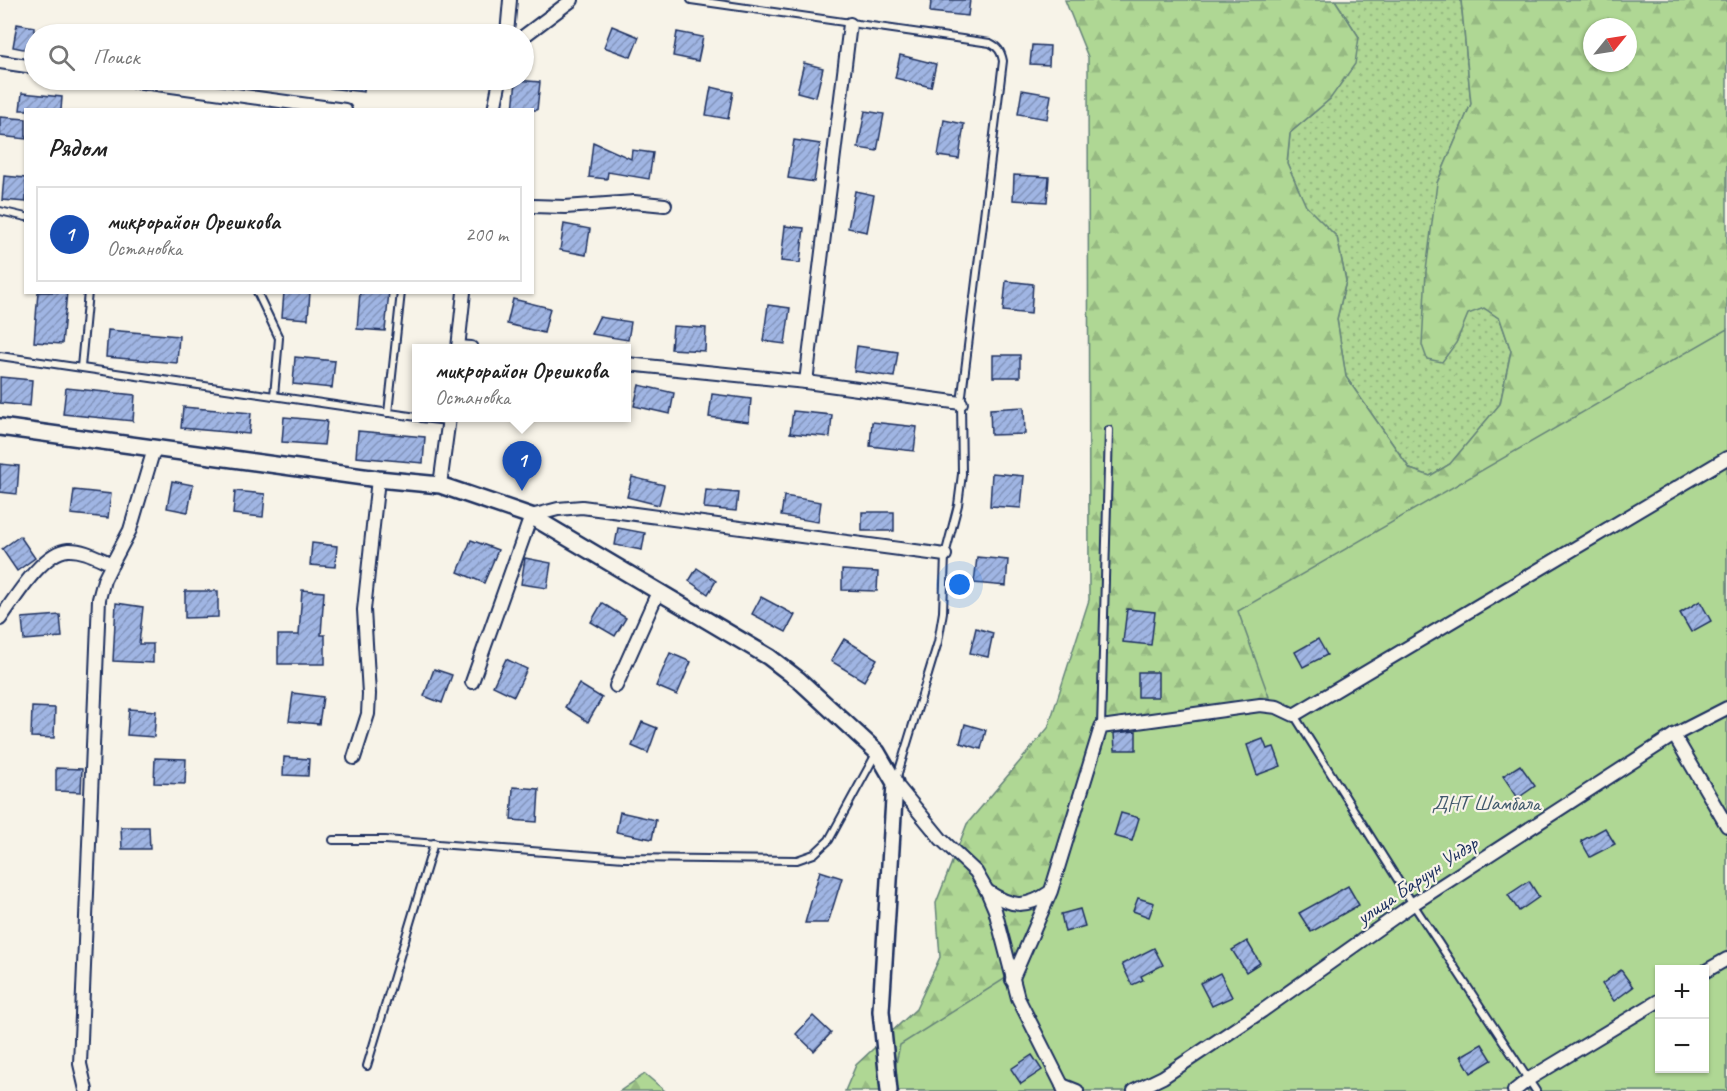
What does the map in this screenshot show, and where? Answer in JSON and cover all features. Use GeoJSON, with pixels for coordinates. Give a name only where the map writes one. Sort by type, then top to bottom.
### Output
{"type":"FeatureCollection","features":[{"type":"Feature","properties":{"kind":"street"},"geometry":{"type":"LineString","coordinates":[[508,24],[510,0]]}},
{"type":"Feature","properties":{"kind":"street"},"geometry":{"type":"LineString","coordinates":[[534,28],[572,0]]}},
{"type":"Feature","properties":{"kind":"street"},"geometry":{"type":"LineString","coordinates":[[806,382],[850,24]]}},
{"type":"Feature","properties":{"kind":"street"},"geometry":{"type":"LineString","coordinates":[[0,62],[24,66]]}},
{"type":"Feature","properties":{"kind":"street"},"geometry":{"type":"LineString","coordinates":[[192,90],[320,108]]}},
{"type":"Feature","properties":{"kind":"street"},"geometry":{"type":"LineString","coordinates":[[494,108],[498,90]]}},
{"type":"Feature","properties":{"kind":"street"},"geometry":{"type":"LineString","coordinates":[[534,206],[566,207],[634,202],[664,205]]}},
{"type":"Feature","properties":{"kind":"street"},"geometry":{"type":"LineString","coordinates":[[462,344],[464,294]]}},
{"type":"Feature","properties":{"kind":"street"},"geometry":{"type":"LineString","coordinates":[[631,364],[806,382],[961,403]]}},
{"type":"Feature","properties":{"kind":"street"},"geometry":{"type":"LineString","coordinates":[[440,485],[448,422]]}},
{"type":"Feature","properties":{"kind":"street"},"geometry":{"type":"LineString","coordinates":[[0,427],[378,479],[440,485],[531,516],[777,663],[800,680],[877,752],[895,783],[941,839],[976,872],[995,910],[1018,998],[1063,1088],[1077,1091]]}},
{"type":"Feature","properties":{"kind":"street"},"geometry":{"type":"LineString","coordinates":[[86,1090],[80,1064],[99,599],[104,580],[130,530],[154,449]]}},
{"type":"Feature","properties":{"kind":"street"},"geometry":{"type":"LineString","coordinates":[[1012,980],[1051,891],[1101,727],[1260,705],[1277,707],[1294,715],[1727,458]]}},
{"type":"Feature","properties":{"kind":"street"},"geometry":{"type":"LineString","coordinates":[[354,758],[368,714],[364,610],[378,479]]}},
{"type":"Feature","properties":{"kind":"street"},"geometry":{"type":"LineString","coordinates":[[531,516],[558,509],[582,507],[945,555]]}},
{"type":"Feature","properties":{"kind":"street"},"geometry":{"type":"LineString","coordinates":[[472,682],[531,516]]}},
{"type":"Feature","properties":{"kind":"street"},"geometry":{"type":"LineString","coordinates":[[0,619],[38,568],[52,556],[65,550],[81,550],[112,564]]}},
{"type":"Feature","properties":{"kind":"street"},"geometry":{"type":"LineString","coordinates":[[616,686],[658,592]]}},
{"type":"Feature","properties":{"kind":"street","name":"улица Баруун Ундэр"},"geometry":{"type":"LineString","coordinates":[[1134,1091],[1163,1077],[1193,1058],[1413,904],[1674,735],[1727,708]]}},
{"type":"Feature","properties":{"kind":"street"},"geometry":{"type":"LineString","coordinates":[[1674,735],[1727,826]]}},
{"type":"Feature","properties":{"kind":"street"},"geometry":{"type":"LineString","coordinates":[[889,1091],[881,1011],[895,783]]}},
{"type":"Feature","properties":{"kind":"street"},"geometry":{"type":"LineString","coordinates":[[987,891],[1002,901],[1019,904],[1037,901],[1051,891]]}},
{"type":"Feature","properties":{"kind":"street"},"geometry":{"type":"LineString","coordinates":[[1709,969],[1727,959]]}},
{"type":"Feature","properties":{"kind":"street"},"geometry":{"type":"LineString","coordinates":[[1514,1091],[1529,1079],[1655,1002]]}},
{"type":"Feature","properties":{"kind":"lane"},"geometry":{"type":"LineString","coordinates":[[691,0],[990,43],[997,46],[1002,53],[1003,61],[961,403],[962,474],[958,505],[945,555],[943,612],[938,642],[895,783]]}},
{"type":"Feature","properties":{"kind":"lane"},"geometry":{"type":"LineString","coordinates":[[0,211],[24,217]]}},
{"type":"Feature","properties":{"kind":"lane"},"geometry":{"type":"LineString","coordinates":[[81,367],[88,294]]}},
{"type":"Feature","properties":{"kind":"lane"},"geometry":{"type":"LineString","coordinates":[[258,294],[279,338],[274,396]]}},
{"type":"Feature","properties":{"kind":"lane"},"geometry":{"type":"LineString","coordinates":[[388,413],[401,294]]}},
{"type":"Feature","properties":{"kind":"lane"},"geometry":{"type":"LineString","coordinates":[[0,356],[412,416]]}},
{"type":"Feature","properties":{"kind":"lane"},"geometry":{"type":"LineString","coordinates":[[1101,727],[1109,430]]}},
{"type":"Feature","properties":{"kind":"lane"},"geometry":{"type":"LineString","coordinates":[[1294,715],[1413,904],[1536,1091]]}},
{"type":"Feature","properties":{"kind":"lane"},"geometry":{"type":"LineString","coordinates":[[333,840],[434,843],[624,858],[797,860],[814,854],[829,840],[877,752]]}},
{"type":"Feature","properties":{"kind":"lane"},"geometry":{"type":"LineString","coordinates":[[367,1066],[434,843]]}},
{"type":"Feature","properties":{"kind":"green space"},"geometry":{"type":"Polygon","coordinates":[[[1065,0],[1335,0],[1359,37],[1355,64],[1330,99],[1290,133],[1287,163],[1306,206],[1337,237],[1346,281],[1337,319],[1346,377],[1410,469],[1430,476],[1450,464],[1500,404],[1511,351],[1500,319],[1484,308],[1468,314],[1456,343],[1442,362],[1427,359],[1422,345],[1426,271],[1437,183],[1471,104],[1461,0],[1727,0],[1727,1091],[845,1091],[856,1065],[916,1009],[940,957],[936,903],[967,824],[1048,728],[1089,600],[1088,57],[1065,0]]]}},
{"type":"Feature","properties":{"kind":"green space"},"geometry":{"type":"Polygon","coordinates":[[[1335,0],[1461,0],[1471,104],[1437,183],[1456,343],[1468,313],[1484,308],[1500,319],[1511,351],[1500,404],[1450,464],[1430,476],[1410,469],[1346,377],[1337,319],[1346,281],[1337,237],[1305,206],[1287,163],[1290,133],[1330,99],[1359,37],[1335,0]]]}},
{"type":"Feature","properties":{"kind":"green space","name":"ДНТ Шамбала"},"geometry":{"type":"Polygon","coordinates":[[[1727,329],[1727,1091],[897,1091],[895,1068],[900,1045],[1017,971],[1102,721],[1269,697],[1238,611],[1727,329]]]}},
{"type":"Feature","properties":{"kind":"green space"},"geometry":{"type":"Polygon","coordinates":[[[645,1074],[665,1091],[620,1091],[645,1074]]]}},
{"type":"Feature","properties":{"kind":"building"},"geometry":{"type":"Polygon","coordinates":[[[931,0],[970,0],[968,16],[930,12],[931,0]]]}},
{"type":"Feature","properties":{"kind":"building"},"geometry":{"type":"Polygon","coordinates":[[[17,24],[24,25],[24,49],[13,47],[17,24]]]}},
{"type":"Feature","properties":{"kind":"building"},"geometry":{"type":"Polygon","coordinates":[[[612,26],[639,37],[631,57],[604,47],[612,26]]]}},
{"type":"Feature","properties":{"kind":"building"},"geometry":{"type":"Polygon","coordinates":[[[677,32],[703,37],[698,61],[673,56],[677,32]]]}},
{"type":"Feature","properties":{"kind":"building"},"geometry":{"type":"Polygon","coordinates":[[[1032,45],[1050,46],[1049,65],[1030,64],[1032,45]]]}},
{"type":"Feature","properties":{"kind":"building"},"geometry":{"type":"Polygon","coordinates":[[[900,55],[936,64],[931,87],[895,78],[900,55]]]}},
{"type":"Feature","properties":{"kind":"building"},"geometry":{"type":"Polygon","coordinates":[[[804,63],[823,68],[816,97],[797,92],[804,63]]]}},
{"type":"Feature","properties":{"kind":"building"},"geometry":{"type":"Polygon","coordinates":[[[534,82],[540,82],[537,110],[513,108],[515,90],[534,90],[534,82]]]}},
{"type":"Feature","properties":{"kind":"building"},"geometry":{"type":"Polygon","coordinates":[[[711,87],[733,92],[728,119],[706,115],[711,87]]]}},
{"type":"Feature","properties":{"kind":"building"},"geometry":{"type":"Polygon","coordinates":[[[1022,90],[1051,95],[1047,119],[1018,114],[1022,90]]]}},
{"type":"Feature","properties":{"kind":"building"},"geometry":{"type":"Polygon","coordinates":[[[22,93],[62,97],[61,108],[24,108],[20,110],[22,93]]]}},
{"type":"Feature","properties":{"kind":"building"},"geometry":{"type":"Polygon","coordinates":[[[865,111],[884,114],[877,151],[858,148],[865,111]]]}},
{"type":"Feature","properties":{"kind":"building"},"geometry":{"type":"Polygon","coordinates":[[[0,117],[24,119],[24,139],[0,136],[0,117]]]}},
{"type":"Feature","properties":{"kind":"building"},"geometry":{"type":"Polygon","coordinates":[[[944,120],[964,124],[959,159],[938,156],[944,120]]]}},
{"type":"Feature","properties":{"kind":"building"},"geometry":{"type":"Polygon","coordinates":[[[794,140],[820,144],[814,182],[788,178],[794,140]]]}},
{"type":"Feature","properties":{"kind":"building"},"geometry":{"type":"Polygon","coordinates":[[[593,142],[631,159],[632,150],[653,153],[649,179],[608,172],[607,179],[589,177],[593,142]]]}},
{"type":"Feature","properties":{"kind":"building"},"geometry":{"type":"Polygon","coordinates":[[[1014,175],[1049,177],[1047,202],[1013,200],[1014,175]]]}},
{"type":"Feature","properties":{"kind":"building"},"geometry":{"type":"Polygon","coordinates":[[[4,176],[24,178],[24,202],[2,200],[4,176]]]}},
{"type":"Feature","properties":{"kind":"building"},"geometry":{"type":"Polygon","coordinates":[[[855,191],[874,195],[867,232],[848,228],[855,191]]]}},
{"type":"Feature","properties":{"kind":"building"},"geometry":{"type":"Polygon","coordinates":[[[564,224],[590,229],[586,255],[560,250],[564,224]]]}},
{"type":"Feature","properties":{"kind":"building"},"geometry":{"type":"Polygon","coordinates":[[[785,226],[804,228],[800,263],[781,261],[785,226]]]}},
{"type":"Feature","properties":{"kind":"building"},"geometry":{"type":"Polygon","coordinates":[[[1006,281],[1033,284],[1031,314],[1003,311],[1006,281]]]}},
{"type":"Feature","properties":{"kind":"building"},"geometry":{"type":"Polygon","coordinates":[[[38,294],[67,294],[62,344],[34,342],[38,294]]]}},
{"type":"Feature","properties":{"kind":"building"},"geometry":{"type":"Polygon","coordinates":[[[284,294],[310,294],[308,319],[282,317],[284,294]]]}},
{"type":"Feature","properties":{"kind":"building"},"geometry":{"type":"Polygon","coordinates":[[[360,294],[389,294],[385,331],[357,329],[360,294]]]}},
{"type":"Feature","properties":{"kind":"building"},"geometry":{"type":"Polygon","coordinates":[[[513,299],[550,308],[544,333],[507,324],[513,299]]]}},
{"type":"Feature","properties":{"kind":"building"},"geometry":{"type":"Polygon","coordinates":[[[768,305],[790,308],[785,344],[763,341],[768,305]]]}},
{"type":"Feature","properties":{"kind":"building"},"geometry":{"type":"Polygon","coordinates":[[[599,317],[631,322],[628,340],[591,334],[599,317]]]}},
{"type":"Feature","properties":{"kind":"building"},"geometry":{"type":"Polygon","coordinates":[[[673,326],[706,328],[705,351],[671,349],[673,326]]]}},
{"type":"Feature","properties":{"kind":"building"},"geometry":{"type":"Polygon","coordinates":[[[108,330],[179,336],[177,363],[106,357],[108,330]]]}},
{"type":"Feature","properties":{"kind":"building"},"geometry":{"type":"Polygon","coordinates":[[[857,346],[898,352],[894,377],[854,371],[857,346]]]}},
{"type":"Feature","properties":{"kind":"building"},"geometry":{"type":"Polygon","coordinates":[[[993,355],[1020,355],[1020,377],[993,377],[993,355]]]}},
{"type":"Feature","properties":{"kind":"building"},"geometry":{"type":"Polygon","coordinates":[[[295,357],[335,361],[332,388],[293,384],[295,357]]]}},
{"type":"Feature","properties":{"kind":"building"},"geometry":{"type":"Polygon","coordinates":[[[0,377],[32,380],[30,406],[0,403],[0,377]]]}},
{"type":"Feature","properties":{"kind":"building"},"geometry":{"type":"Polygon","coordinates":[[[639,385],[674,393],[670,414],[634,406],[639,385]]]}},
{"type":"Feature","properties":{"kind":"building"},"geometry":{"type":"Polygon","coordinates":[[[66,388],[135,395],[133,421],[63,414],[66,388]]]}},
{"type":"Feature","properties":{"kind":"building"},"geometry":{"type":"Polygon","coordinates":[[[712,394],[751,399],[749,422],[709,417],[712,394]]]}},
{"type":"Feature","properties":{"kind":"building"},"geometry":{"type":"Polygon","coordinates":[[[183,407],[251,413],[249,434],[181,428],[183,407]]]}},
{"type":"Feature","properties":{"kind":"building"},"geometry":{"type":"Polygon","coordinates":[[[1024,407],[1025,434],[991,435],[990,409],[1024,407]]]}},
{"type":"Feature","properties":{"kind":"building"},"geometry":{"type":"Polygon","coordinates":[[[793,411],[832,415],[830,437],[790,433],[793,411]]]}},
{"type":"Feature","properties":{"kind":"building"},"geometry":{"type":"Polygon","coordinates":[[[284,417],[327,421],[324,445],[282,442],[284,417]]]}},
{"type":"Feature","properties":{"kind":"building"},"geometry":{"type":"Polygon","coordinates":[[[872,422],[917,427],[914,451],[870,446],[872,422]]]}},
{"type":"Feature","properties":{"kind":"building"},"geometry":{"type":"Polygon","coordinates":[[[358,431],[425,437],[423,463],[356,457],[358,431]]]}},
{"type":"Feature","properties":{"kind":"building"},"geometry":{"type":"Polygon","coordinates":[[[0,464],[19,466],[17,494],[0,492],[0,464]]]}},
{"type":"Feature","properties":{"kind":"building"},"geometry":{"type":"Polygon","coordinates":[[[992,473],[1024,476],[1021,508],[990,506],[992,473]]]}},
{"type":"Feature","properties":{"kind":"building"},"geometry":{"type":"Polygon","coordinates":[[[632,477],[664,485],[659,505],[627,497],[632,477]]]}},
{"type":"Feature","properties":{"kind":"building"},"geometry":{"type":"Polygon","coordinates":[[[172,481],[193,485],[188,512],[167,508],[172,481]]]}},
{"type":"Feature","properties":{"kind":"building"},"geometry":{"type":"Polygon","coordinates":[[[74,490],[111,494],[108,518],[71,514],[74,490]]]}},
{"type":"Feature","properties":{"kind":"building"},"geometry":{"type":"Polygon","coordinates":[[[706,490],[738,493],[736,511],[704,508],[706,490]]]}},
{"type":"Feature","properties":{"kind":"building"},"geometry":{"type":"Polygon","coordinates":[[[235,491],[265,494],[263,517],[233,514],[235,491]]]}},
{"type":"Feature","properties":{"kind":"building"},"geometry":{"type":"Polygon","coordinates":[[[784,496],[821,502],[818,522],[781,516],[784,496]]]}},
{"type":"Feature","properties":{"kind":"building"},"geometry":{"type":"Polygon","coordinates":[[[862,512],[894,512],[894,531],[862,531],[862,512]]]}},
{"type":"Feature","properties":{"kind":"building"},"geometry":{"type":"Polygon","coordinates":[[[618,528],[645,533],[642,550],[615,545],[618,528]]]}},
{"type":"Feature","properties":{"kind":"building"},"geometry":{"type":"Polygon","coordinates":[[[20,536],[35,558],[17,571],[2,549],[20,536]]]}},
{"type":"Feature","properties":{"kind":"building"},"geometry":{"type":"Polygon","coordinates":[[[471,540],[498,550],[484,583],[458,572],[471,540]]]}},
{"type":"Feature","properties":{"kind":"building"},"geometry":{"type":"Polygon","coordinates":[[[312,543],[337,546],[335,567],[310,565],[312,543]]]}},
{"type":"Feature","properties":{"kind":"building"},"geometry":{"type":"Polygon","coordinates":[[[977,557],[1008,560],[1006,586],[974,583],[977,557]]]}},
{"type":"Feature","properties":{"kind":"building"},"geometry":{"type":"Polygon","coordinates":[[[525,558],[551,563],[547,588],[521,584],[525,558]]]}},
{"type":"Feature","properties":{"kind":"building"},"geometry":{"type":"Polygon","coordinates":[[[697,568],[716,581],[708,594],[689,581],[697,568]]]}},
{"type":"Feature","properties":{"kind":"building"},"geometry":{"type":"Polygon","coordinates":[[[842,570],[878,572],[877,591],[842,590],[842,570]]]}},
{"type":"Feature","properties":{"kind":"building"},"geometry":{"type":"Polygon","coordinates":[[[302,590],[324,592],[321,635],[325,635],[325,664],[278,664],[278,635],[299,635],[302,590]]]}},
{"type":"Feature","properties":{"kind":"building"},"geometry":{"type":"Polygon","coordinates":[[[185,591],[218,591],[218,617],[185,618],[185,591]]]}},
{"type":"Feature","properties":{"kind":"building"},"geometry":{"type":"Polygon","coordinates":[[[761,597],[795,615],[786,632],[752,614],[761,597]]]}},
{"type":"Feature","properties":{"kind":"building"},"geometry":{"type":"Polygon","coordinates":[[[1700,601],[1711,621],[1691,632],[1680,613],[1700,601]]]}},
{"type":"Feature","properties":{"kind":"building"},"geometry":{"type":"Polygon","coordinates":[[[116,603],[143,607],[139,644],[153,644],[153,663],[113,661],[116,603]]]}},
{"type":"Feature","properties":{"kind":"building"},"geometry":{"type":"Polygon","coordinates":[[[602,603],[626,618],[615,636],[591,622],[602,603]]]}},
{"type":"Feature","properties":{"kind":"building"},"geometry":{"type":"Polygon","coordinates":[[[1127,609],[1155,612],[1151,645],[1123,642],[1127,609]]]}},
{"type":"Feature","properties":{"kind":"building"},"geometry":{"type":"Polygon","coordinates":[[[60,615],[62,637],[24,640],[22,618],[60,615]]]}},
{"type":"Feature","properties":{"kind":"building"},"geometry":{"type":"Polygon","coordinates":[[[976,628],[993,633],[988,657],[970,653],[976,628]]]}},
{"type":"Feature","properties":{"kind":"building"},"geometry":{"type":"Polygon","coordinates":[[[844,639],[877,659],[864,681],[831,661],[844,639]]]}},
{"type":"Feature","properties":{"kind":"building"},"geometry":{"type":"Polygon","coordinates":[[[1318,639],[1327,655],[1303,667],[1295,652],[1318,639]]]}},
{"type":"Feature","properties":{"kind":"building"},"geometry":{"type":"Polygon","coordinates":[[[670,653],[691,662],[677,695],[656,686],[670,653]]]}},
{"type":"Feature","properties":{"kind":"building"},"geometry":{"type":"Polygon","coordinates":[[[506,659],[527,669],[514,696],[493,686],[506,659]]]}},
{"type":"Feature","properties":{"kind":"building"},"geometry":{"type":"Polygon","coordinates":[[[434,669],[452,675],[442,703],[424,696],[434,669]]]}},
{"type":"Feature","properties":{"kind":"building"},"geometry":{"type":"Polygon","coordinates":[[[1138,672],[1158,672],[1158,697],[1138,697],[1138,672]]]}},
{"type":"Feature","properties":{"kind":"building"},"geometry":{"type":"Polygon","coordinates":[[[579,684],[602,698],[588,722],[565,707],[579,684]]]}},
{"type":"Feature","properties":{"kind":"building"},"geometry":{"type":"Polygon","coordinates":[[[293,693],[323,697],[319,724],[289,721],[293,693]]]}},
{"type":"Feature","properties":{"kind":"building"},"geometry":{"type":"Polygon","coordinates":[[[32,707],[55,708],[54,738],[31,737],[32,707]]]}},
{"type":"Feature","properties":{"kind":"building"},"geometry":{"type":"Polygon","coordinates":[[[129,709],[156,711],[154,737],[127,735],[129,709]]]}},
{"type":"Feature","properties":{"kind":"building"},"geometry":{"type":"Polygon","coordinates":[[[642,722],[657,728],[648,753],[632,746],[642,722]]]}},
{"type":"Feature","properties":{"kind":"building"},"geometry":{"type":"Polygon","coordinates":[[[965,724],[986,730],[981,749],[960,743],[965,724]]]}},
{"type":"Feature","properties":{"kind":"building"},"geometry":{"type":"Polygon","coordinates":[[[1136,731],[1136,750],[1115,750],[1114,733],[1136,731]]]}},
{"type":"Feature","properties":{"kind":"building"},"geometry":{"type":"Polygon","coordinates":[[[1263,739],[1267,749],[1274,747],[1281,766],[1257,775],[1247,745],[1263,739]]]}},
{"type":"Feature","properties":{"kind":"building"},"geometry":{"type":"Polygon","coordinates":[[[284,757],[309,759],[308,776],[283,775],[284,757]]]}},
{"type":"Feature","properties":{"kind":"building"},"geometry":{"type":"Polygon","coordinates":[[[155,758],[186,759],[185,784],[154,783],[155,758]]]}},
{"type":"Feature","properties":{"kind":"building"},"geometry":{"type":"Polygon","coordinates":[[[1520,765],[1535,786],[1518,798],[1503,776],[1520,765]]]}},
{"type":"Feature","properties":{"kind":"building"},"geometry":{"type":"Polygon","coordinates":[[[56,768],[82,769],[81,792],[56,791],[56,768]]]}},
{"type":"Feature","properties":{"kind":"building"},"geometry":{"type":"Polygon","coordinates":[[[513,787],[539,789],[537,822],[511,820],[513,787]]]}},
{"type":"Feature","properties":{"kind":"building"},"geometry":{"type":"Polygon","coordinates":[[[620,812],[656,820],[652,839],[616,832],[620,812]]]}},
{"type":"Feature","properties":{"kind":"building"},"geometry":{"type":"Polygon","coordinates":[[[1121,813],[1139,818],[1132,841],[1114,836],[1121,813]]]}},
{"type":"Feature","properties":{"kind":"building"},"geometry":{"type":"Polygon","coordinates":[[[121,827],[149,827],[150,849],[122,849],[121,827]]]}},
{"type":"Feature","properties":{"kind":"building"},"geometry":{"type":"Polygon","coordinates":[[[1605,828],[1615,844],[1590,857],[1581,841],[1605,828]]]}},
{"type":"Feature","properties":{"kind":"building"},"geometry":{"type":"Polygon","coordinates":[[[820,871],[842,878],[828,923],[805,923],[820,871]]]}},
{"type":"Feature","properties":{"kind":"building"},"geometry":{"type":"Polygon","coordinates":[[[1529,881],[1539,897],[1519,911],[1508,895],[1529,881]]]}},
{"type":"Feature","properties":{"kind":"building"},"geometry":{"type":"Polygon","coordinates":[[[1348,886],[1359,905],[1311,932],[1299,913],[1348,886]]]}},
{"type":"Feature","properties":{"kind":"building"},"geometry":{"type":"Polygon","coordinates":[[[1138,898],[1154,903],[1149,917],[1133,911],[1138,898]]]}},
{"type":"Feature","properties":{"kind":"building"},"geometry":{"type":"Polygon","coordinates":[[[1080,909],[1085,926],[1065,932],[1061,914],[1080,909]]]}},
{"type":"Feature","properties":{"kind":"building"},"geometry":{"type":"Polygon","coordinates":[[[1247,941],[1260,963],[1246,972],[1232,950],[1247,941]]]}},
{"type":"Feature","properties":{"kind":"building"},"geometry":{"type":"Polygon","coordinates":[[[1154,948],[1163,965],[1141,976],[1143,980],[1132,985],[1122,964],[1154,948]]]}},
{"type":"Feature","properties":{"kind":"building"},"geometry":{"type":"Polygon","coordinates":[[[1621,970],[1633,987],[1614,1001],[1602,984],[1621,970]]]}},
{"type":"Feature","properties":{"kind":"building"},"geometry":{"type":"Polygon","coordinates":[[[1220,973],[1232,997],[1212,1006],[1200,983],[1220,973]]]}},
{"type":"Feature","properties":{"kind":"building"},"geometry":{"type":"Polygon","coordinates":[[[813,1016],[831,1033],[814,1051],[796,1034],[813,1016]]]}},
{"type":"Feature","properties":{"kind":"building"},"geometry":{"type":"Polygon","coordinates":[[[1482,1044],[1492,1060],[1471,1073],[1461,1056],[1482,1044]]]}},
{"type":"Feature","properties":{"kind":"building"},"geometry":{"type":"Polygon","coordinates":[[[1032,1055],[1042,1070],[1021,1084],[1011,1069],[1032,1055]]]}},
{"type":"Feature","properties":{"kind":"place","name":"микрорайон Орешкова"},"geometry":{"type":"Point","coordinates":[522,491]}}]}
